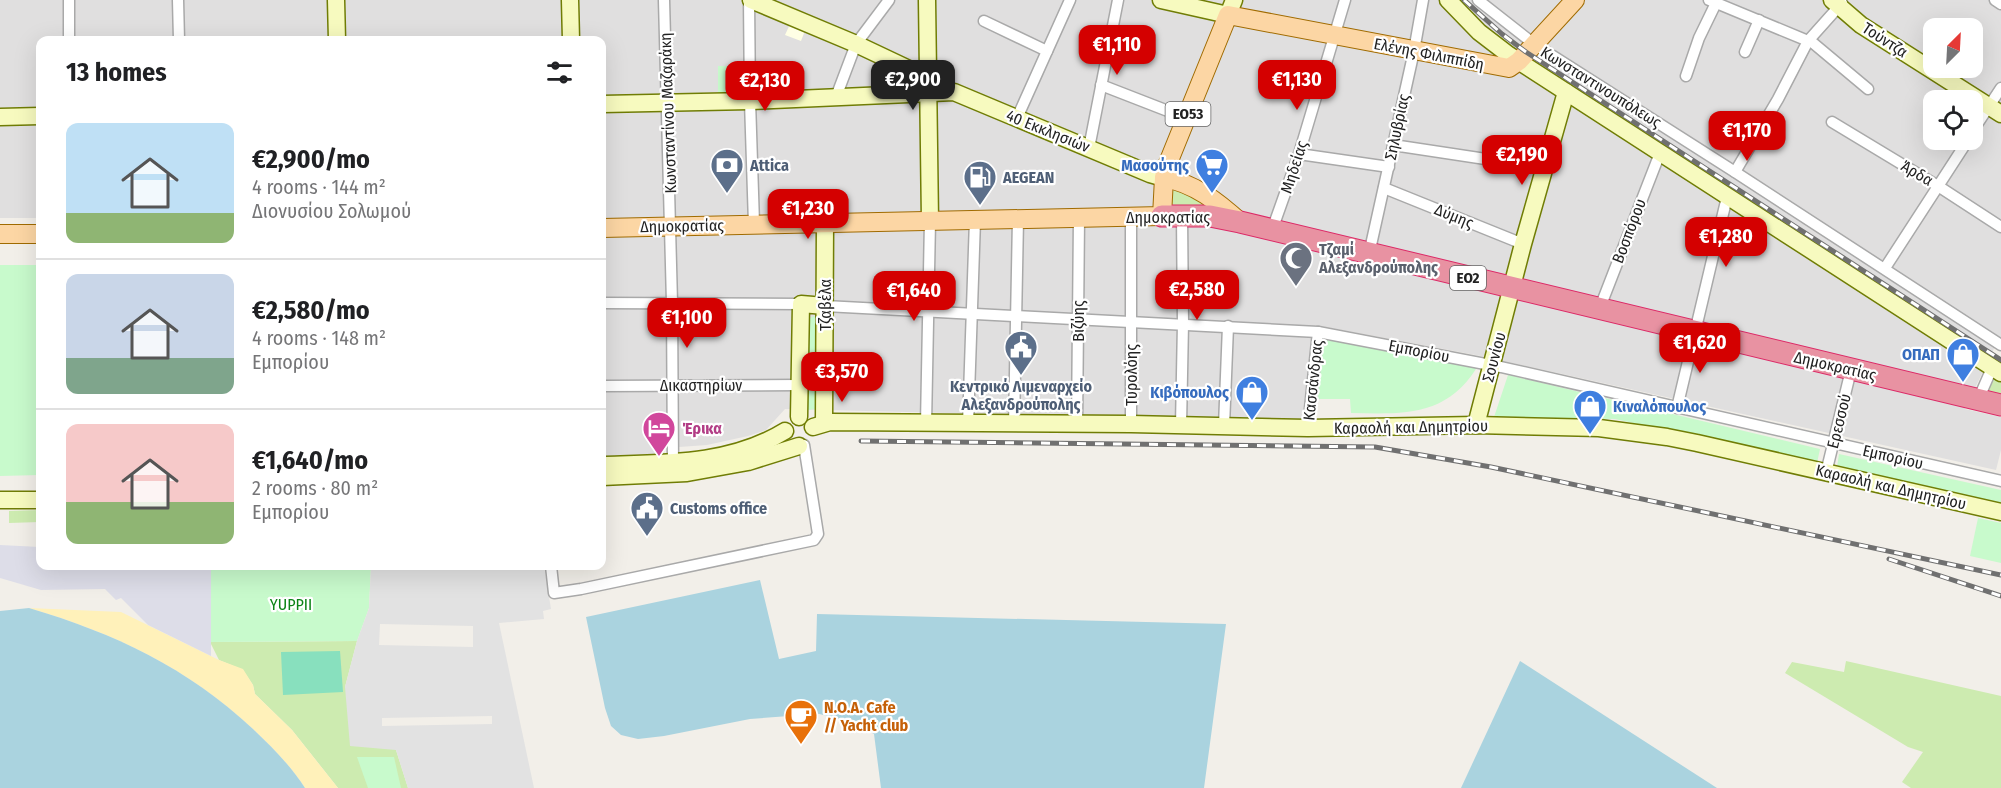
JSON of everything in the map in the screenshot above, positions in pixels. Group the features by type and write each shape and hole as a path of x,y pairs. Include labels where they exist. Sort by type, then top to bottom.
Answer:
{"highway":[{"name":"Δημοκρατίας","path":"1172,216 1210,216 1240,222 2001,405"}],"main road":[{"path":"1519,61 1575,0"},
{"name":"Ελένης Φιλιππίδη","path":"1231,7 1334,36 1502,68 1512,67 1519,61"},
{"name":"ΕΟ53","path":"1172,216 1164,178 1231,7"},
{"path":"1164,178 1185,184 1212,198 1240,222"},
{"name":"Δημοκρατίας","path":"606,228 1172,216"},
{"path":"0,234 36,234"}],"street":[{"path":"69,0 69,36"},
{"path":"178,0 179,36"},
{"path":"336,0 337,36"},
{"path":"570,0 570,36"},
{"name":"Κωνσταντίνου Μαζαράκη","path":"664,0 671,226 673,468"},
{"path":"750,0 750,101 754,224"},
{"name":"40 Εκκλησιών","path":"750,0 856,44 930,86 957,93 1164,178"},
{"path":"836,97 856,44 889,0"},
{"path":"926,424 930,220 930,86 927,0"},
{"path":"1017,118 1070,0"},
{"path":"1089,147 1118,0"},
{"name":"Ελένης Φιλιππίδη","path":"1161,0 1231,7"},
{"name":"Μηδείας","path":"1272,230 1299,154 1345,0"},
{"name":"Σηλυβρίας","path":"1369,254 1414,51 1423,0"},
{"path":"1448,0 1488,39 1566,93 1997,370 1978,400"},
{"name":"Κωνσταντινουπόλεως","path":"1478,0 1534,44 1885,268 2001,345"},
{"path":"1995,0 2001,4"},
{"path":"1686,76 1712,1 1808,41 1868,89"},
{"path":"1735,172 1779,99 1808,41 1838,2"},
{"name":"Τούντζα","path":"1838,2 1862,25 1995,110"},
{"path":"1745,52 1759,20"},
{"path":"984,21 1047,51"},
{"path":"1101,85 1186,118"},
{"path":"606,104 836,97 930,86"},
{"path":"1983,121 1995,110 2001,88"},
{"name":"Σουνίου","path":"1476,425 1523,244 1566,93"},
{"path":"0,117 36,116"},
{"name":"Άρδα","path":"1832,122 2001,227"},
{"path":"1393,145 1545,168"},
{"path":"1885,268 1961,150"},
{"name":"Βοσπόρου","path":"1599,310 1660,153"},
{"path":"1299,154 1389,166"},
{"name":"Δύμης","path":"1384,188 1523,244"},
{"path":"1677,408 1727,196"},
{"path":"1172,216 1183,323 1180,425"},
{"name":"Τυρολόης","path":"1131,217 1131,424"},
{"name":"Βιζύης","path":"1077,425 1079,218"},
{"path":"1014,425 1018,219"},
{"path":"968,424 975,220"},
{"name":"Τζαβέλα","path":"819,425 825,306 825,223"},
{"path":"606,303 825,306"},
{"name":"Τζαβέλα","path":"799,417 801,304"},
{"name":"Εμπορίου","path":"825,306 1183,323 1318,332 1492,365 2001,481"},
{"path":"1224,426 1228,326"},
{"name":"Κασσάνδρας","path":"1308,428 1318,332"},
{"name":"Ερεσσού","path":"1826,473 1851,370"},
{"name":"Δικαστηρίων","path":"606,386 800,385"},
{"path":"606,465 673,468 687,473 748,462 802,446 812,440 814,431 819,425 799,417 788,423 785,431 766,443 736,453 698,460 673,468 606,476"},
{"name":"Καραολή και Δημητρίου","path":"819,425 1131,424 1308,428 1476,425 1599,428 1697,443 2001,512"},
{"path":"785,431 791,443 802,446"},
{"path":"551,570 554,593 816,539 818,531 802,446"},
{"path":"0,500 36,500"}],"shaded area":[{"path":"0,0 2001,0 2001,339 1999,338 1965,409 2001,417 2001,450 1996,470 1481,356 1315,325 1304,422 785,409 766,430 748,436 707,445 665,448 664,455 606,456 606,36 36,36 36,218 0,218"},
{"path":"791,22 806,28 801,41 785,35"},
{"path":"0,545 36,547 36,570 211,570 211,656 148,625 121,598 116,600 105,589 41,590 0,578"},
{"path":"371,570 545,570 551,609 543,611 544,619 499,623 534,788 408,788 396,750 350,746 345,687 357,641 369,608","holes":["380,624 473,626 473,647 379,645","492,716 492,724 382,726 382,718"]}],"green space":[{"path":"718,66 740,66 740,93 718,93"},
{"path":"1169,184 1229,217 1167,211"},
{"path":"0,265 36,265 36,475 0,476"},
{"path":"817,317 816,409 807,410 808,319"},
{"path":"1324,339 1476,366 1476,369 1464,385 1437,404 1405,412 1351,413 1350,399 1317,399"},
{"path":"1508,375 1820,449 1817,463 1615,419 1494,417"},
{"path":"1994,376 2001,380 2001,394 1987,390"},
{"path":"1839,454 2001,490 2001,503 1837,467"},
{"path":"36,510 36,522 9,523 9,511"},
{"path":"1978,518 2001,523 2001,563 1970,556"},
{"name":"YUPPII","path":"211,570 371,570 369,608 357,641 210,642"},
{"path":"357,641 345,687 396,750 408,788 338,788 292,730 255,694 253,685 243,670 219,660 210,642"},
{"path":"340,651 343,692 283,695 281,652"},
{"path":"1846,661 2001,696 2001,788 1911,788 1902,782 1923,752 1908,747 1785,673 1792,662 1844,672"},
{"path":"357,757 394,757 401,788 368,788"}],"sand":[{"path":"29,608 121,612 219,660 243,669 253,685 255,694 292,730 338,788 305,788 281,757 253,729 228,707 176,670 120,641"}],"water":[{"path":"760,580 779,659 816,651 817,614 1226,624 1204,788 881,788 874,734 845,720 793,710 789,716 750,719 638,739 621,735 611,726 605,708 586,617"},
{"path":"29,608 120,641 176,670 228,707 253,729 281,757 305,788 0,788 0,611"},
{"path":"1520,661 1717,788 1461,788"}],"railway":[{"path":"1464,0 1526,52 2001,360"},
{"path":"861,441 1375,447 1491,467 2001,575"},
{"path":"1889,559 2001,596"}],"place":[{"name":"Attica","path":"727,194"},
{"name":"Μασούτης","path":"1212,194"},
{"name":"AEGEAN","path":"980,206"},
{"name":"Tζαμί Αλεξανδρούπολης","path":"1296,287"},
{"name":"Κεντρικό Λιμεναρχείο Αλεξανδρούπολης","path":"1021,376"},
{"name":"ΟΠΑΠ","path":"1963,383"},
{"name":"Κιβόπουλος","path":"1252,421"},
{"name":"Κιναλόπουλος","path":"1590,435"},
{"name":"Έρικα","path":"659,457"},
{"name":"Customs office","path":"647,537"},
{"name":"N.O.A. Cafe // Yacht club","path":"801,745"}]}
